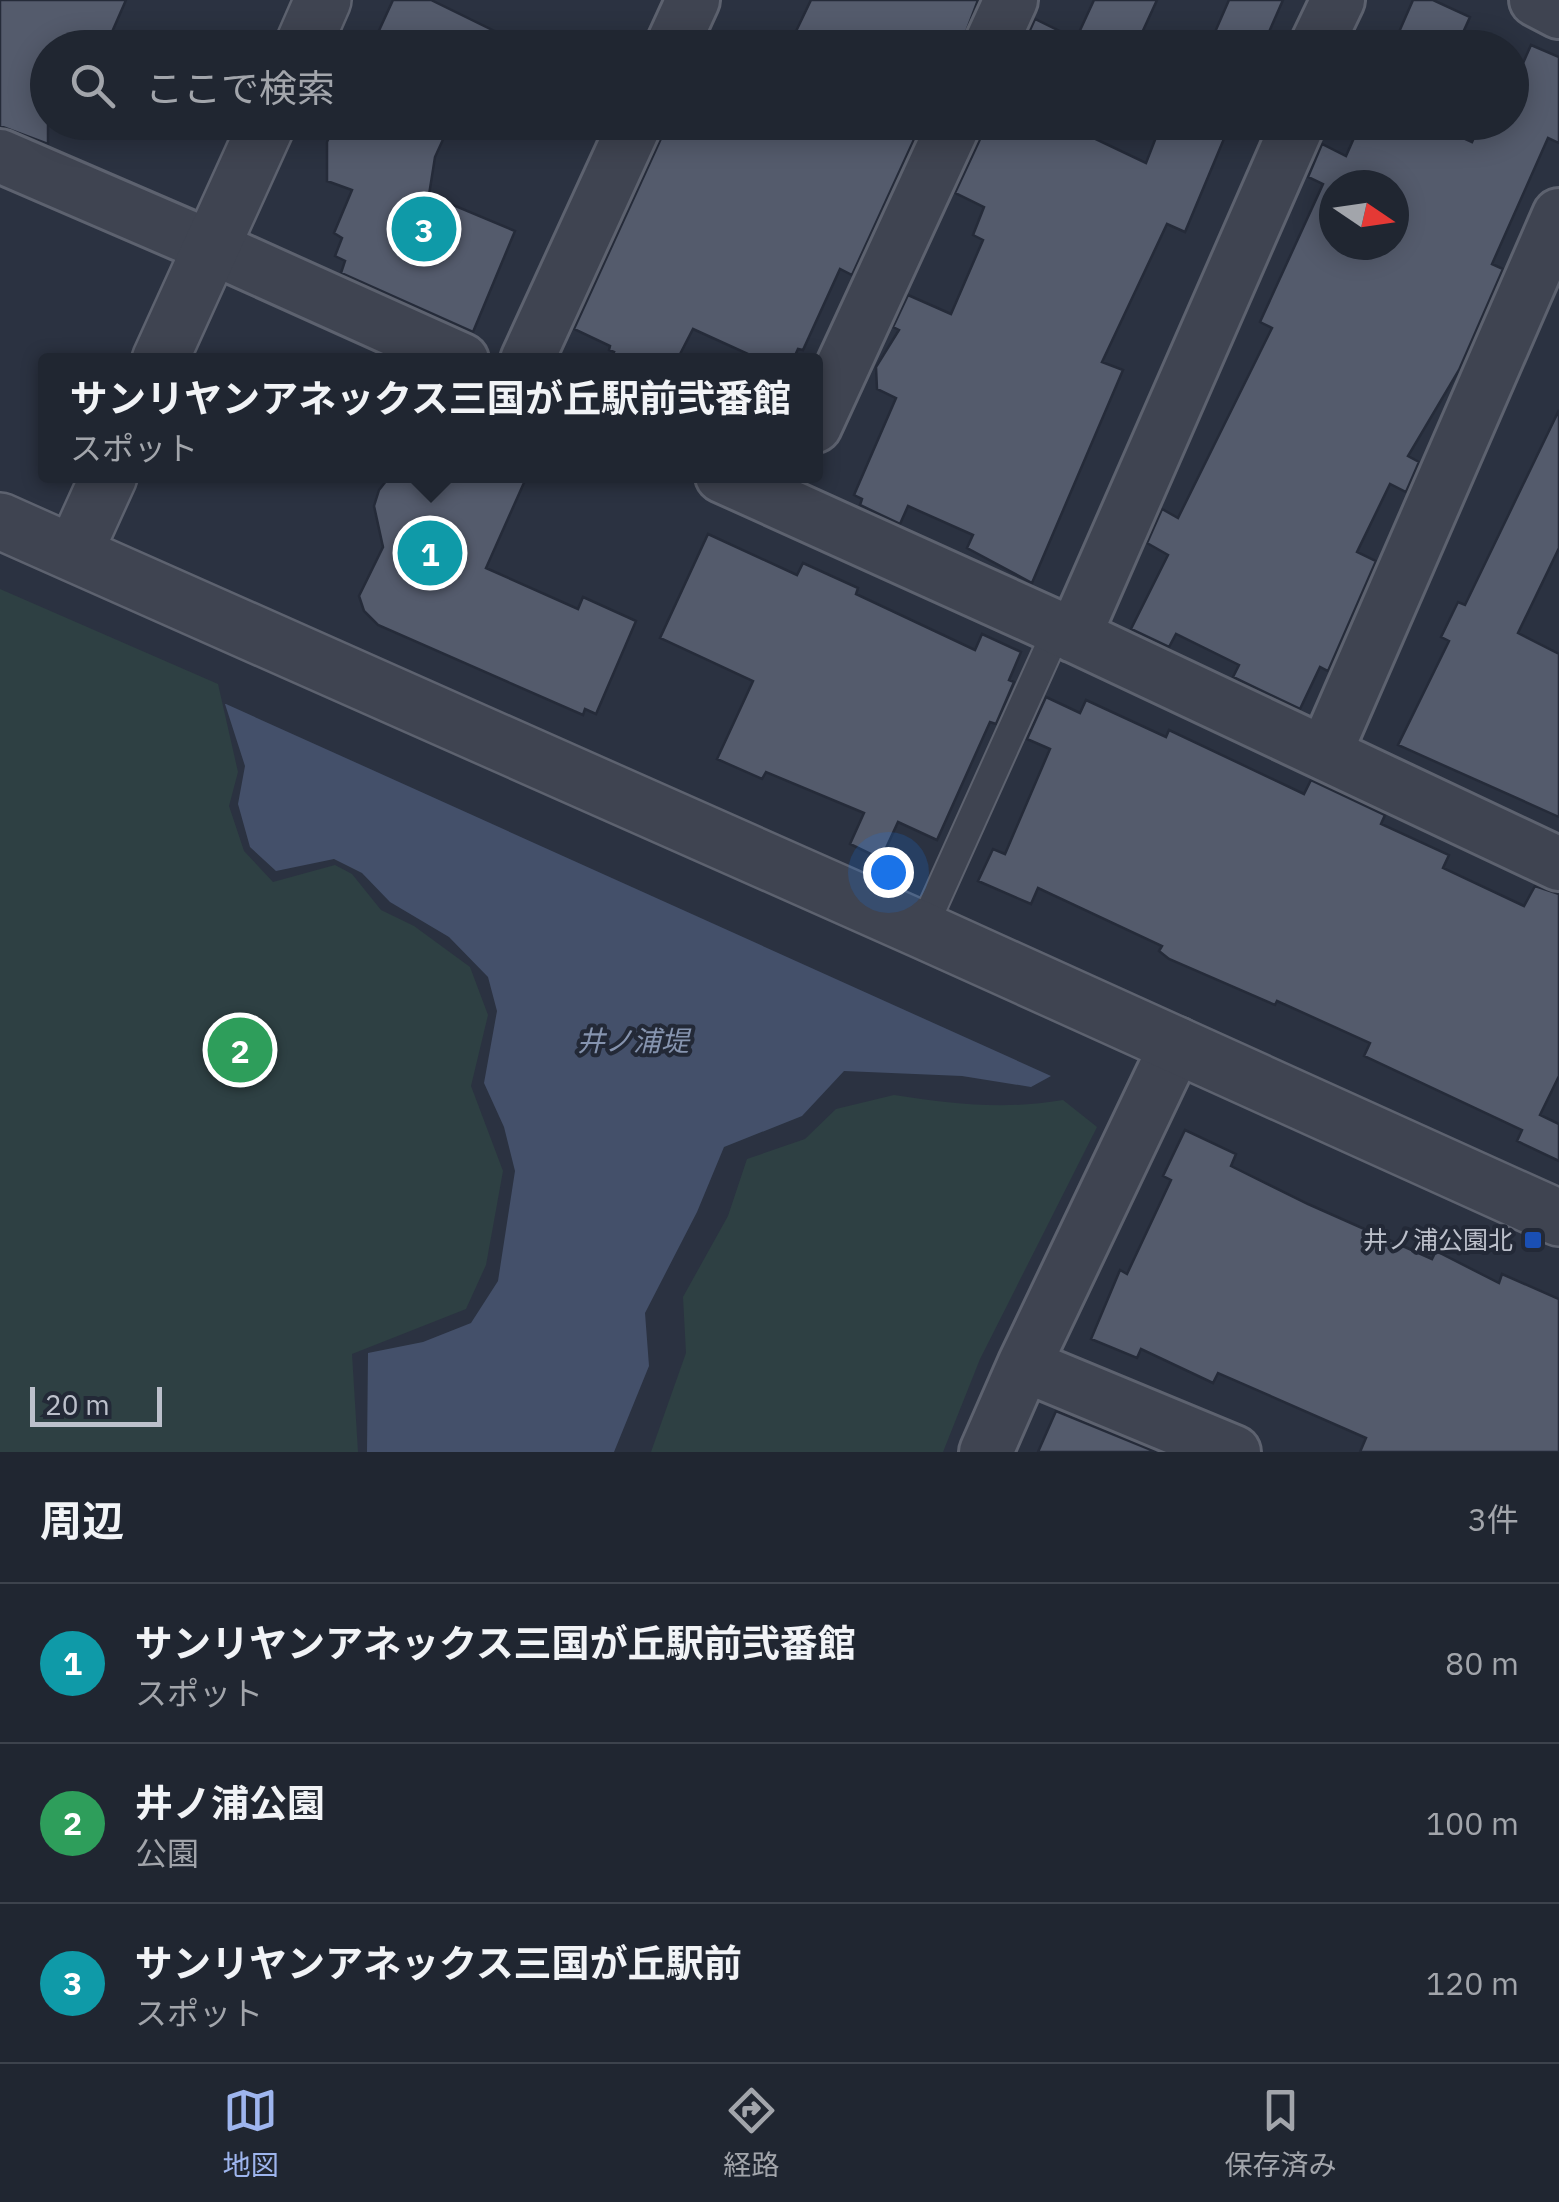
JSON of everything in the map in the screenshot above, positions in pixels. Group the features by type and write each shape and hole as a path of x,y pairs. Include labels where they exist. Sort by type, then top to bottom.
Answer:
{"street":[{"path":"310,30 323,0"},
{"path":"679,30 693,0"},
{"path":"997,30 1011,0"},
{"path":"1324,30 1338,0"},
{"path":"1340,30 1353,0"},
{"path":"1536,0 1559,12"},
{"path":"163,353 260,140"},
{"path":"530,353 628,140"},
{"path":"823,409 946,140"},
{"path":"1059,629 1272,140"},
{"path":"1059,629 1290,140"},
{"path":"0,156 447,353"},
{"path":"1325,754 1559,214"},
{"path":"74,553 105,483"},
{"path":"760,483 787,488 1059,629 1559,864"},
{"path":"0,521 929,933 1559,1218"},
{"path":"986,1452 1176,1044"},
{"path":"1024,1365 1234,1452"}],"lane":[{"path":"929,933 1059,629"}],"shaded area":[{"path":"0,589 218,684 238,772 229,806 244,851 273,882 335,865 352,874 381,910 414,926 470,967 488,1015 471,1086 503,1171 486,1265 466,1309 352,1354 358,1452 0,1452"},
{"path":"894,1095 978,1105 1063,1100 1097,1127 980,1359 943,1452 651,1452 686,1353 683,1297 728,1216 747,1159 805,1139 836,1109"}],"water":[{"name":"井ノ浦堤","path":"225,704 1051,1076 1031,1087 962,1076 844,1071 802,1116 724,1147 697,1212 645,1313 649,1366 614,1452 367,1452 368,1353 423,1342 471,1323 498,1281 515,1171 504,1127 484,1083 497,1011 488,977 449,937 390,902 362,873 334,859 276,871 250,847 238,804 245,766"}],"building":[{"path":"0,0 126,0 113,30 30,30 30,137 0,126"},
{"path":"393,0 431,0 492,30 379,30"},
{"path":"811,0 978,0 967,30 797,30"},
{"path":"1094,0 1157,0 1143,30 1080,30"},
{"path":"1229,0 1283,0 1270,30 1216,30"},
{"path":"1413,0 1433,0 1470,17 1464,30 1400,30"},
{"path":"1035,19 1058,30 1030,30"},
{"path":"1531,45 1559,57 1559,143 1548,138 1492,264 1503,269 1459,370 1408,456 1419,462 1406,492 1390,484 1357,552 1376,561 1328,671 1320,667 1300,709 1233,677 1239,665 1176,634 1169,647 1131,629 1168,555 1147,543 1162,509 1178,518 1272,328 1260,322 1319,193 1319,260 1409,260 1409,170 1319,170 1319,182 1308,177 1322,144 1346,156 1353,140 1529,140 1529,50"},
{"path":"443,140 435,157 429,195 515,231 473,332 341,273 345,261 335,256 342,238 334,233 352,190 327,181 327,142"},
{"path":"660,140 914,140 852,275 840,269 803,350 746,353 693,329 681,353 614,353 610,346 574,329"},
{"path":"980,140 1098,140 1146,163 1155,140 1223,140 1185,232 1167,224 1102,362 1123,370 1032,583 967,548 973,535 908,506 900,524 860,505 862,499 854,495 896,398 877,389 876,367 899,330 893,327 908,295 951,314 983,240 973,235 984,207 955,193"},
{"path":"1559,410 1559,548 1518,633 1559,654 1559,817 1398,745 1449,641 1441,637 1458,602 1465,605"},
{"path":"384,483 524,483 486,568 578,609 583,597 636,621 596,714 585,709 583,715 378,625 364,611 359,596 383,547 374,506"},
{"path":"708,534 797,575 803,563 858,588 856,594 975,650 982,634 1021,652 1009,680 1014,682 996,724 990,722 937,840 898,822 881,859 850,844 864,813 766,772 762,779 717,759 753,681 660,638"},
{"path":"1046,697 1080,713 1086,700 1166,737 1169,730 1304,794 1311,780 1385,815 1381,824 1449,855 1443,868 1524,906 1535,886 1559,894 1559,1076 1540,1115 1559,1124 1559,1161 1517,1141 1522,1130 1364,1056 1370,1043 1169,959 1159,951 1162,946 1038,888 1031,904 978,881 993,849 1005,854 1050,749 1027,739"},
{"path":"1185,1130 1236,1154 1231,1166 1308,1204 1432,1259 1436,1251 1499,1283 1502,1274 1559,1299 1559,1452 1360,1452 1366,1438 1218,1373 1213,1383 1141,1349 1137,1358 1091,1339 1120,1270 1127,1274 1171,1180 1163,1176"},
{"path":"1056,1411 1156,1452 1038,1452"}],"place":[{"name":"サンリヤンアネックス三国が丘駅前","path":"424,229"},
{"name":"サンリヤンアネックス三国が丘駅前弐番館","path":"430,553"},
{"name":"井ノ浦公園","path":"240,1050"},
{"name":"井ノ浦公園北","path":"1533,1240"}]}
